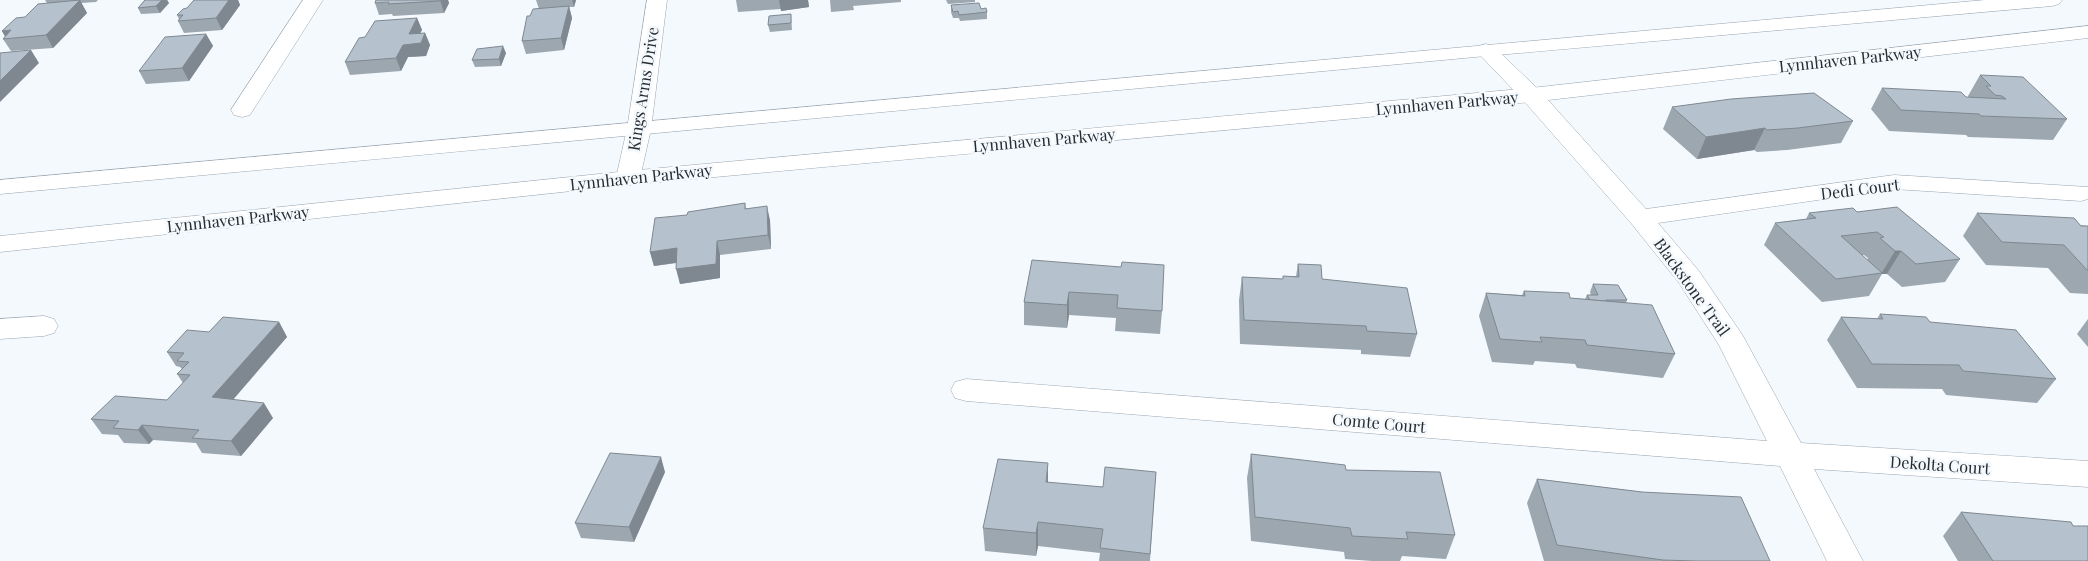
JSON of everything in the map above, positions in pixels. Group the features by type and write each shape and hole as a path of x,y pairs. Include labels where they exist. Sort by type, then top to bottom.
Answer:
{"main road":[{"path":"242,110 314,0"},
{"name":"Kings Arms Drive","path":"628,178 638,129 657,0"},
{"path":"0,187 1486,50 2052,0"},
{"name":"Lynnhaven Parkway","path":"0,244 628,178 1531,95 2088,32"},
{"name":"Blackstone Trail","path":"1486,50 1531,95 1640,218 1689,277 1733,343 1845,561"},
{"name":"Dedi Court","path":"1640,218 1894,182 2081,193"},
{"path":"0,329 44,326"},
{"name":"Comte Court","path":"966,390 1791,455"},
{"name":"Dekolta Court","path":"1791,455 2088,474"}],"building":[{"path":"80,0 46,35 3,39 11,30 2,31 16,18 25,17 38,4"},
{"path":"145,0 162,0 156,6 138,8"},
{"path":"194,0 229,0 216,18 178,21 183,15 177,15"},
{"path":"376,0 440,0 388,4 389,2 375,3"},
{"path":"979,3 981,9 986,8 987,12 959,15 958,11 953,12 951,5"},
{"path":"569,6 561,38 522,41 527,16 530,16 533,9"},
{"path":"791,14 791,23 768,25 769,16"},
{"path":"417,18 409,34 425,33 421,43 403,45 396,58 345,62 359,38 365,37 375,21"},
{"path":"206,34 182,68 139,71 165,37"},
{"path":"503,46 499,59 472,60 477,49"},
{"path":"31,50 0,81 0,53"},
{"path":"1980,75 2023,77 2067,119 1981,116 1979,114 1901,110 1882,88 1961,92 1966,97 2006,99 1995,95 1986,86 1991,86"},
{"path":"1814,93 1853,121 1798,128 1767,130 1765,128 1706,137 1672,107 1731,99"},
{"path":"745,203 745,209 767,206 768,235 717,241 716,264 676,269 677,248 650,252 655,218 687,215 688,212"},
{"path":"1897,207 1960,259 1916,264 1901,251 1895,251 1880,238 1884,237 1877,232 1841,236 1882,273 1836,279 1775,223 1816,218 1809,213 1853,208 1857,212"},
{"path":"1977,213 2074,218 2081,226 2088,226 2088,270 2064,245 2002,242"},
{"path":"1032,260 1121,267 1122,262 1164,265 1162,311 1117,308 1118,295 1069,292 1067,305 1024,302"},
{"path":"1298,264 1321,265 1322,279 1407,288 1417,334 1367,331 1366,326 1244,320 1242,277 1283,279 1283,276 1299,277"},
{"path":"1593,284 1618,285 1627,300 1590,300 1587,295 1598,295"},
{"path":"1524,291 1569,293 1570,298 1652,305 1675,354 1587,345 1585,340 1540,337 1542,342 1500,339 1486,293 1525,296"},
{"path":"1880,314 1926,317 1930,322 2016,330 2056,379 1963,371 1959,365 1872,364 1841,317 1883,319"},
{"path":"223,317 279,322 212,397 264,403 231,441 192,438 199,430 142,425 138,430 113,428 119,421 91,419 115,396 167,400 190,375 177,374 189,362 177,361 184,353 167,352 187,330 209,332"},
{"path":"610,453 661,457 629,527 575,523"},
{"path":"1251,454 1345,465 1346,470 1440,472 1455,535 1406,532 1408,539 1352,536 1350,528 1255,517"},
{"path":"998,459 1048,463 1046,482 1103,487 1105,467 1156,472 1150,554 1100,548 1103,529 1038,522 1036,533 983,528"},
{"path":"1537,479 1642,492 1741,497 1770,561 1663,560 1557,545"},
{"path":"1961,512 2071,522 2073,526 2088,526 2088,561 1993,561"}]}
